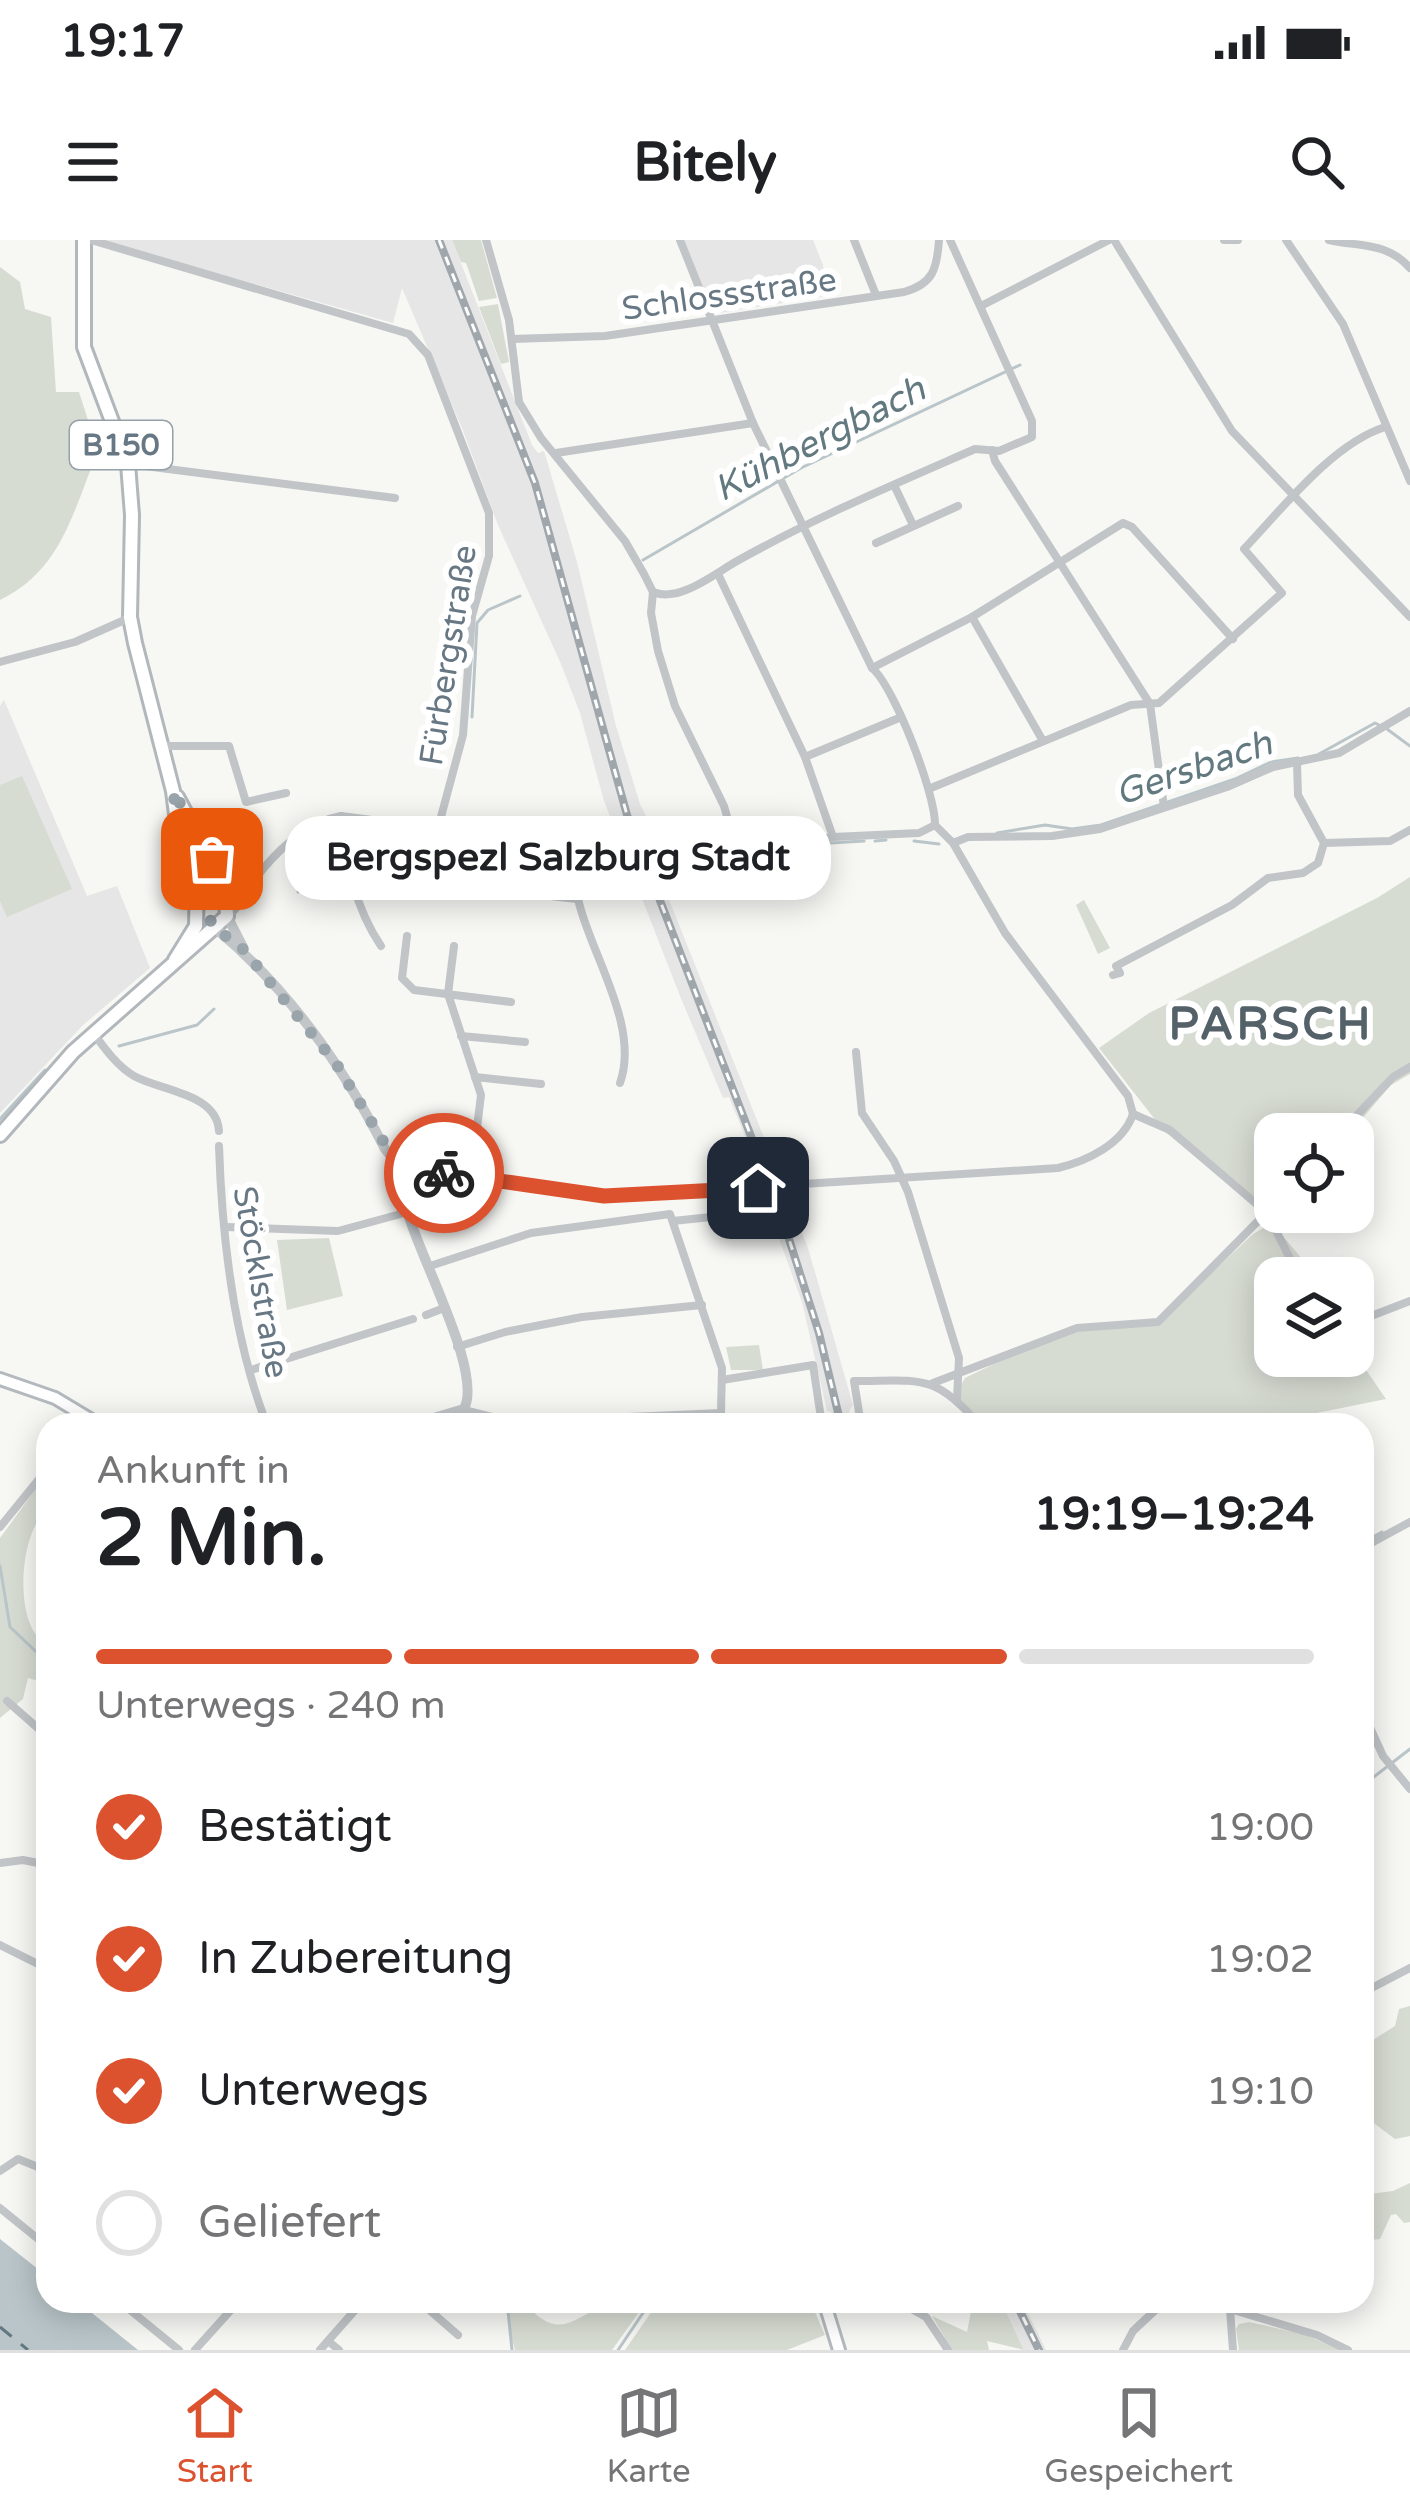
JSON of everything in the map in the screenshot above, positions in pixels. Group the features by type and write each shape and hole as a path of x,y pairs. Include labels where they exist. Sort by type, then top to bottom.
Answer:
{"main road":[{"name":"B150","path":"87,240 84,347 128,464 130,617 177,815 201,886 196,926 176,960"},
{"name":"B150","path":"0,1135 93,1033 226,916 228,896 221,877 173,791"},
{"path":"215,928 201,886 221,877"},
{"path":"0,1379 56,1398 75,1413"},
{"path":"828,2313 839,2350"}],"street":[{"name":"Fürbergstraße","path":"87,240 410,334 428,355 489,513 490,538 486,574 472,616 463,735 438,828"},
{"path":"486,240 512,339 520,402 625,542 652,592 651,613 669,688 724,806 738,855"},
{"path":"680,240 753,423 872,668 880,674 931,788 935,826 953,843 993,917 1128,1096 1133,1114 1120,1137 1065,1167 788,1186"},
{"path":"854,240 876,295"},
{"path":"939,240 938,262 961,261"},
{"path":"652,592 674,594 803,526 975,448 999,451 1034,434 950,240"},
{"path":"981,306 1111,240 1232,431 1410,617"},
{"path":"1224,240 1238,240"},
{"path":"1286,240 1343,324 1410,482"},
{"path":"1329,240 1386,245 1410,268"},
{"name":"Schlossstraße","path":"512,339 605,336 876,295 926,284 938,262"},
{"path":"554,453 753,423"},
{"path":"931,788 1131,705 1159,703 1282,592 1244,548 1354,441 1384,427"},
{"path":"992,450 1150,704 1164,802"},
{"path":"128,464 395,498"},
{"path":"894,485 913,525"},
{"path":"876,543 958,506"},
{"path":"872,668 972,617 1123,523 1132,527 1233,639"},
{"path":"718,574 805,757 833,837"},
{"path":"0,662 75,642 130,617"},
{"path":"972,617 1043,741"},
{"path":"953,843 968,837 1082,833 1164,802 1340,753 1410,711"},
{"path":"805,757 899,718"},
{"path":"161,746 229,746 245,802 286,793"},
{"path":"1113,975 1120,973 1116,966 1232,905 1268,878 1312,869 1323,855 1324,843 1298,795 1297,762"},
{"path":"341,816 349,873 366,925 381,946"},
{"path":"606,850 341,816 297,836 260,872 238,907 226,916 244,950 337,1065 385,1149 406,1165 604,1196 758,1188"},
{"path":"656,849 676,860 695,862 833,837 919,833 935,826"},
{"path":"1324,843 1390,841 1410,830"},
{"path":"582,847 577,898 616,1001 625,1068 620,1083"},
{"path":"221,877 260,872"},
{"path":"349,873 577,898"},
{"path":"215,928 244,950"},
{"path":"407,936 402,978 414,990 511,1002"},
{"path":"454,946 448,994 481,1095 472,1177"},
{"path":"93,1033 132,1075 192,1097 211,1111 219,1131"},
{"path":"461,1036 525,1042"},
{"path":"856,1052 862,1113 901,1176 960,1373 957,1399"},
{"path":"1359,1113 1393,1077 1410,1067"},
{"path":"475,1078 541,1084"},
{"path":"1133,1114 1170,1130 1254,1202"},
{"name":"Stöcklstraße","path":"219,1146 238,1324 263,1413"},
{"path":"406,1165 403,1192 457,1347 469,1397 464,1409"},
{"path":"410,1212 424,1169"},
{"path":"225,1227 338,1231 410,1212"},
{"path":"430,1266 531,1233 758,1212"},
{"path":"672,1218 722,1380 721,1413"},
{"path":"859,1413 854,1381 933,1383 1077,1328 1158,1322 1254,1226"},
{"path":"457,1347 582,1317 702,1305"},
{"path":"1374,1316 1409,1305"},
{"path":"426,1315 444,1308"},
{"path":"250,1370 413,1319"},
{"path":"722,1380 813,1365 820,1413"},
{"path":"933,1383 969,1413"},
{"path":"450,1413 464,1409 478,1413"},
{"path":"0,1527 36,1483"},
{"path":"1374,1542 1410,1522"},
{"path":"7,1701 36,1726"},
{"path":"1374,1735 1386,1760 1410,1789"},
{"path":"0,1863 36,1863"},
{"path":"0,1945 36,1963"},
{"path":"1374,1986 1410,1968"},
{"path":"0,2171 18,2159 36,2166"},
{"path":"0,2208 36,2237"},
{"path":"133,2313 179,2350"},
{"path":"195,2350 228,2313"},
{"path":"320,2350 352,2313"},
{"path":"433,2313 458,2335"},
{"path":"917,2313 931,2322 948,2350"},
{"path":"1123,2350 1133,2331 1152,2313"},
{"path":"1227,2313 1233,2350"},
{"path":"1250,2313 1348,2350"},
{"path":"328,2341 338,2350"}],"shaded area":[{"path":"99,240 452,240 532,445 538,453 544,451 577,562 616,726 640,804 658,841 648,847 808,1248 853,1405 849,1413 827,1411 802,1302 762,1178 680,996 604,801 561,664 498,525 402,288 393,323"},
{"path":"452,240 481,240 497,298 479,301"},
{"path":"684,240 813,240 823,265 826,296 719,313 709,304"},
{"path":"0,267 20,282 25,309 51,317 56,392 79,392 98,451 52,555 21,587 0,600"},
{"path":"498,304 509,362 501,364 479,307"},
{"path":"4,700 87,896 117,886 150,968 83,1025 0,1113 0,706"},
{"path":"22,776 72,889 7,917 0,901 0,785"},
{"path":"1410,877 1410,1074 1391,1085 1367,1113 1254,1113 1254,1198 1217,1175 1164,1131 1099,1048 1149,1013"},
{"path":"1084,900 1110,948 1098,954 1076,905"},
{"path":"1280,1233 1300,1257 1254,1257 1254,1377 1371,1377 1386,1399 1317,1413 971,1413 961,1402 958,1390 965,1378 1049,1337 1165,1317 1253,1234"},
{"path":"329,1238 343,1296 287,1310 277,1240"},
{"path":"759,1345 763,1370 731,1370 726,1347"},
{"path":"35,1490 36,1524 23,1581 27,1613 36,1635 36,1679 28,1678 23,1699 0,1718 0,1538"},
{"path":"1410,2006 1410,2136 1395,2139 1374,2123 1374,2039 1395,2026 1399,2009"},
{"path":"1410,2183 1410,2222 1391,2215 1380,2239 1374,2240 1374,2193"},
{"path":"0,2239 36,2268 36,2313 92,2313 138,2350 0,2350"},
{"path":"509,2313 535,2313 560,2324 589,2313 638,2313 612,2350 515,2350"},
{"path":"651,2313 815,2313 825,2335 787,2350 625,2350"},
{"path":"971,2313 1007,2313 1024,2350 987,2341 989,2350 952,2350 932,2316 967,2332"},
{"path":"1007,2313 1028,2313 1046,2350 1024,2350"},
{"path":"1249,2322 1303,2334 1341,2350 1239,2350 1236,2329"}],"waterway":[{"name":"Kühbergbach","path":"643,560 801,468 1020,365"},
{"name":"Kühbergbach","path":"472,717 477,623 488,610 520,596"},
{"name":"Gersbach","path":"1319,754 1379,725"},
{"name":"Gersbach","path":"1387,729 1410,746"},
{"name":"Gersbach","path":"997,833 1045,825 1072,829 1101,825 1271,762 1298,758"},
{"name":"Gersbach","path":"346,830 426,835"},
{"name":"Gersbach","path":"298,892 315,847 338,831"},
{"name":"Gersbach","path":"875,841 886,840"},
{"name":"Gersbach","path":"831,843 864,841"},
{"name":"Gersbach","path":"914,841 939,844"},
{"name":"Gersbach","path":"757,857 824,844"},
{"name":"Gersbach","path":"683,866 748,860"},
{"name":"Gersbach","path":"119,1046 197,1025 214,1009"},
{"name":"Gersbach","path":"0,1119 45,1070"},
{"path":"1374,1536 1382,1532"},
{"path":"0,1566 10,1627 36,1652"},
{"path":"1374,1777 1410,1749"},
{"path":"508,2313 512,2350"},
{"path":"618,2350 643,2313"}],"ferry route":[{"path":"0,2327 28,2350"}],"tunnel":[{"path":"758,1188 787,1185"}],"railway":[{"path":"439,240 535,483 627,815 781,1214 819,1333 838,1413"},
{"path":"1021,2313 1039,2350"}],"way so far":[{"path":"212,859 173,791 177,815 203,868 204,905 215,928 244,950 337,1065 394,1159 444,1173"}],"place":[{"name":"Bergspezl Salzburg Stadt","path":"212,859"}],"district":[{"name":"PARSCH","path":"1271,1023"}],"route":[{"path":"444,1173 581,1195 677,1195 758,1188"}]}
